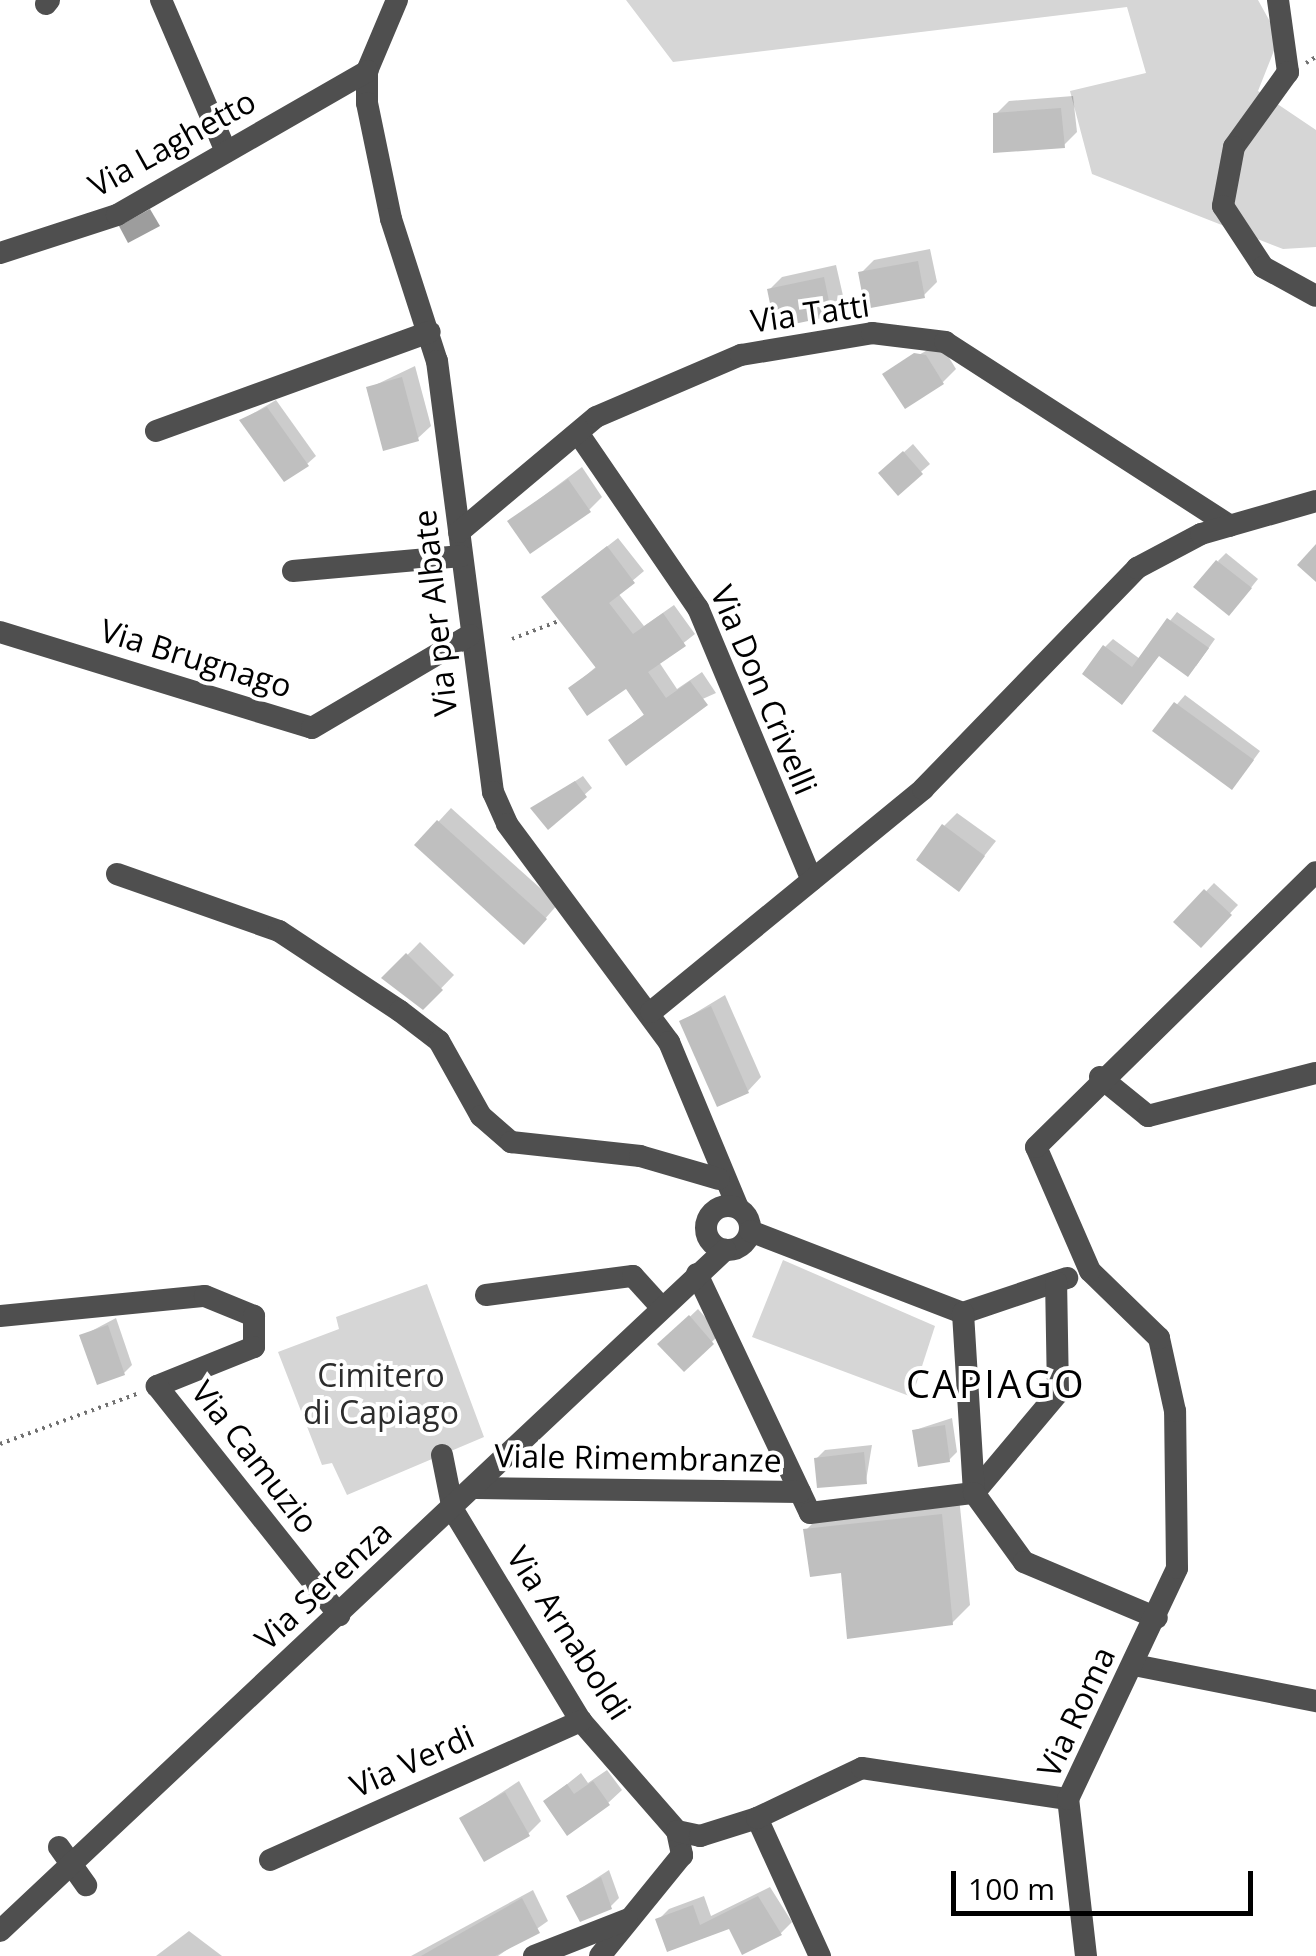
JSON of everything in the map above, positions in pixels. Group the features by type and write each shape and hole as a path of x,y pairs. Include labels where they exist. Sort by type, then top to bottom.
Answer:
{"street":[{"path":"161,0 226,152"},
{"name":"Via per Albate","path":"396,0 367,71 382,181 430,332 459,532 487,771 507,824 651,1012 718,1174 727,1209 750,1230"},
{"path":"1278,0 1288,72 1234,147 1223,206 1263,267 1316,296"},
{"name":"Via Laghetto","path":"0,253 117,215 367,71"},
{"path":"156,431 430,332"},
{"name":"Via Tatti","path":"459,532 578,433 740,355 872,333 944,342 1230,526"},
{"name":"Via Don Crivelli","path":"578,433 698,608 812,880"},
{"path":"651,1012 922,789 1138,568 1230,526 1316,501"},
{"path":"293,571 461,556"},
{"name":"Via Brugnago","path":"0,632 312,728 470,635"},
{"path":"717,1244 750,1230 963,1313 1090,1271 1036,1147 1100,1076 1316,872"},
{"path":"117,874 279,931 400,1011 439,1041 481,1116 511,1142 640,1156 718,1174"},
{"path":"1100,1076 1148,1116 1316,1073"},
{"name":"Via Serenza","path":"0,1930 65,1855 339,1615 692,1279 717,1244 727,1209"},
{"name":"Via Roma","path":"1086,1956 1068,1798 1158,1618 1177,1568 1175,1412 1159,1338 1090,1271"},
{"path":"486,1295 634,1276 662,1308"},
{"path":"692,1279 805,1502"},
{"path":"974,1493 1058,1393 1056,1282"},
{"path":"0,1316 205,1296 254,1316 254,1348 157,1386"},
{"path":"963,1313 974,1493 1024,1562 1158,1618"},
{"name":"Via Camuzio","path":"157,1386 339,1615"},
{"path":"442,1454 453,1510"},
{"name":"Viale Rimembranze","path":"476,1488 805,1502 974,1493"},
{"name":"Via Arnaboldi","path":"453,1510 582,1721 677,1831"},
{"path":"1134,1665 1316,1701"},
{"name":"Via Verdi","path":"270,1860 582,1721"},
{"path":"600,1956 682,1854 677,1831 700,1836 757,1818 840,1773 896,1774 1068,1798"},
{"path":"757,1818 820,1956"},
{"path":"65,1855 86,1886"},
{"path":"534,1956 626,1920"}],"path":[{"path":"512,639 559,621"},
{"path":"0,1444 157,1386"}],"green space":[{"path":"626,0 1258,0 1279,38 1258,91 1316,130 1316,247 1283,249 1092,174 1070,91 1146,73 1127,7 673,62"},
{"path":"783,1260 935,1326 912,1397 752,1337"},
{"name":"Cimitero di Capiago","path":"427,1284 484,1437 347,1495 332,1463 322,1465 278,1352 339,1329 336,1317"}],"shaded area":[{"path":"150,209 160,226 128,243 119,226"}],"building":[{"path":"1061,108 1065,148 993,153 993,113"},
{"path":"918,261 925,298 865,309 858,272"},
{"path":"824,277 832,316 775,328 767,289"},
{"path":"914,353 926,355 944,384 905,409 882,374"},
{"path":"402,377 419,441 383,451 366,387"},
{"path":"267,407 309,466 284,482 239,420"},
{"path":"903,451 923,474 898,496 878,473"},
{"path":"568,479 591,512 530,554 507,521"},
{"path":"1316,544 1316,582 1297,565"},
{"path":"607,546 635,583 609,603 633,634 663,613 686,646 648,672 666,698 690,681 708,705 626,766 608,740 644,715 626,689 587,716 568,688 596,668 541,597"},
{"path":"1216,560 1252,588 1229,616 1193,587"},
{"path":"1167,618 1209,648 1188,677 1159,656 1122,705 1082,674 1103,645 1132,667"},
{"path":"1174,702 1254,760 1232,790 1152,731"},
{"path":"575,781 587,797 548,830 530,808"},
{"path":"437,820 547,919 524,945 414,845"},
{"path":"942,824 985,856 959,892 916,860"},
{"path":"1204,889 1232,915 1201,948 1173,922"},
{"path":"406,953 443,990 423,1010 381,978"},
{"path":"711,1006 749,1093 717,1107 679,1021"},
{"path":"689,1315 714,1344 684,1372 657,1344"},
{"path":"108,1325 125,1375 97,1385 79,1335"},
{"path":"945,1425 950,1462 918,1467 912,1430"},
{"path":"864,1452 867,1484 817,1488 814,1458"},
{"path":"942,1514 953,1625 847,1639 841,1573 810,1577 803,1529"},
{"path":"593,1781 610,1805 567,1836 543,1801 567,1784 574,1794"},
{"path":"505,1792 530,1836 484,1862 459,1818"},
{"path":"601,1877 612,1909 580,1922 566,1896"},
{"path":"758,1896 782,1935 742,1955 729,1929 667,1952 655,1919 693,1905 700,1925"},
{"path":"522,1898 540,1933 495,1956 421,1956"}],"district":[{"name":"CAPIAGO","path":"996,1384"}]}
